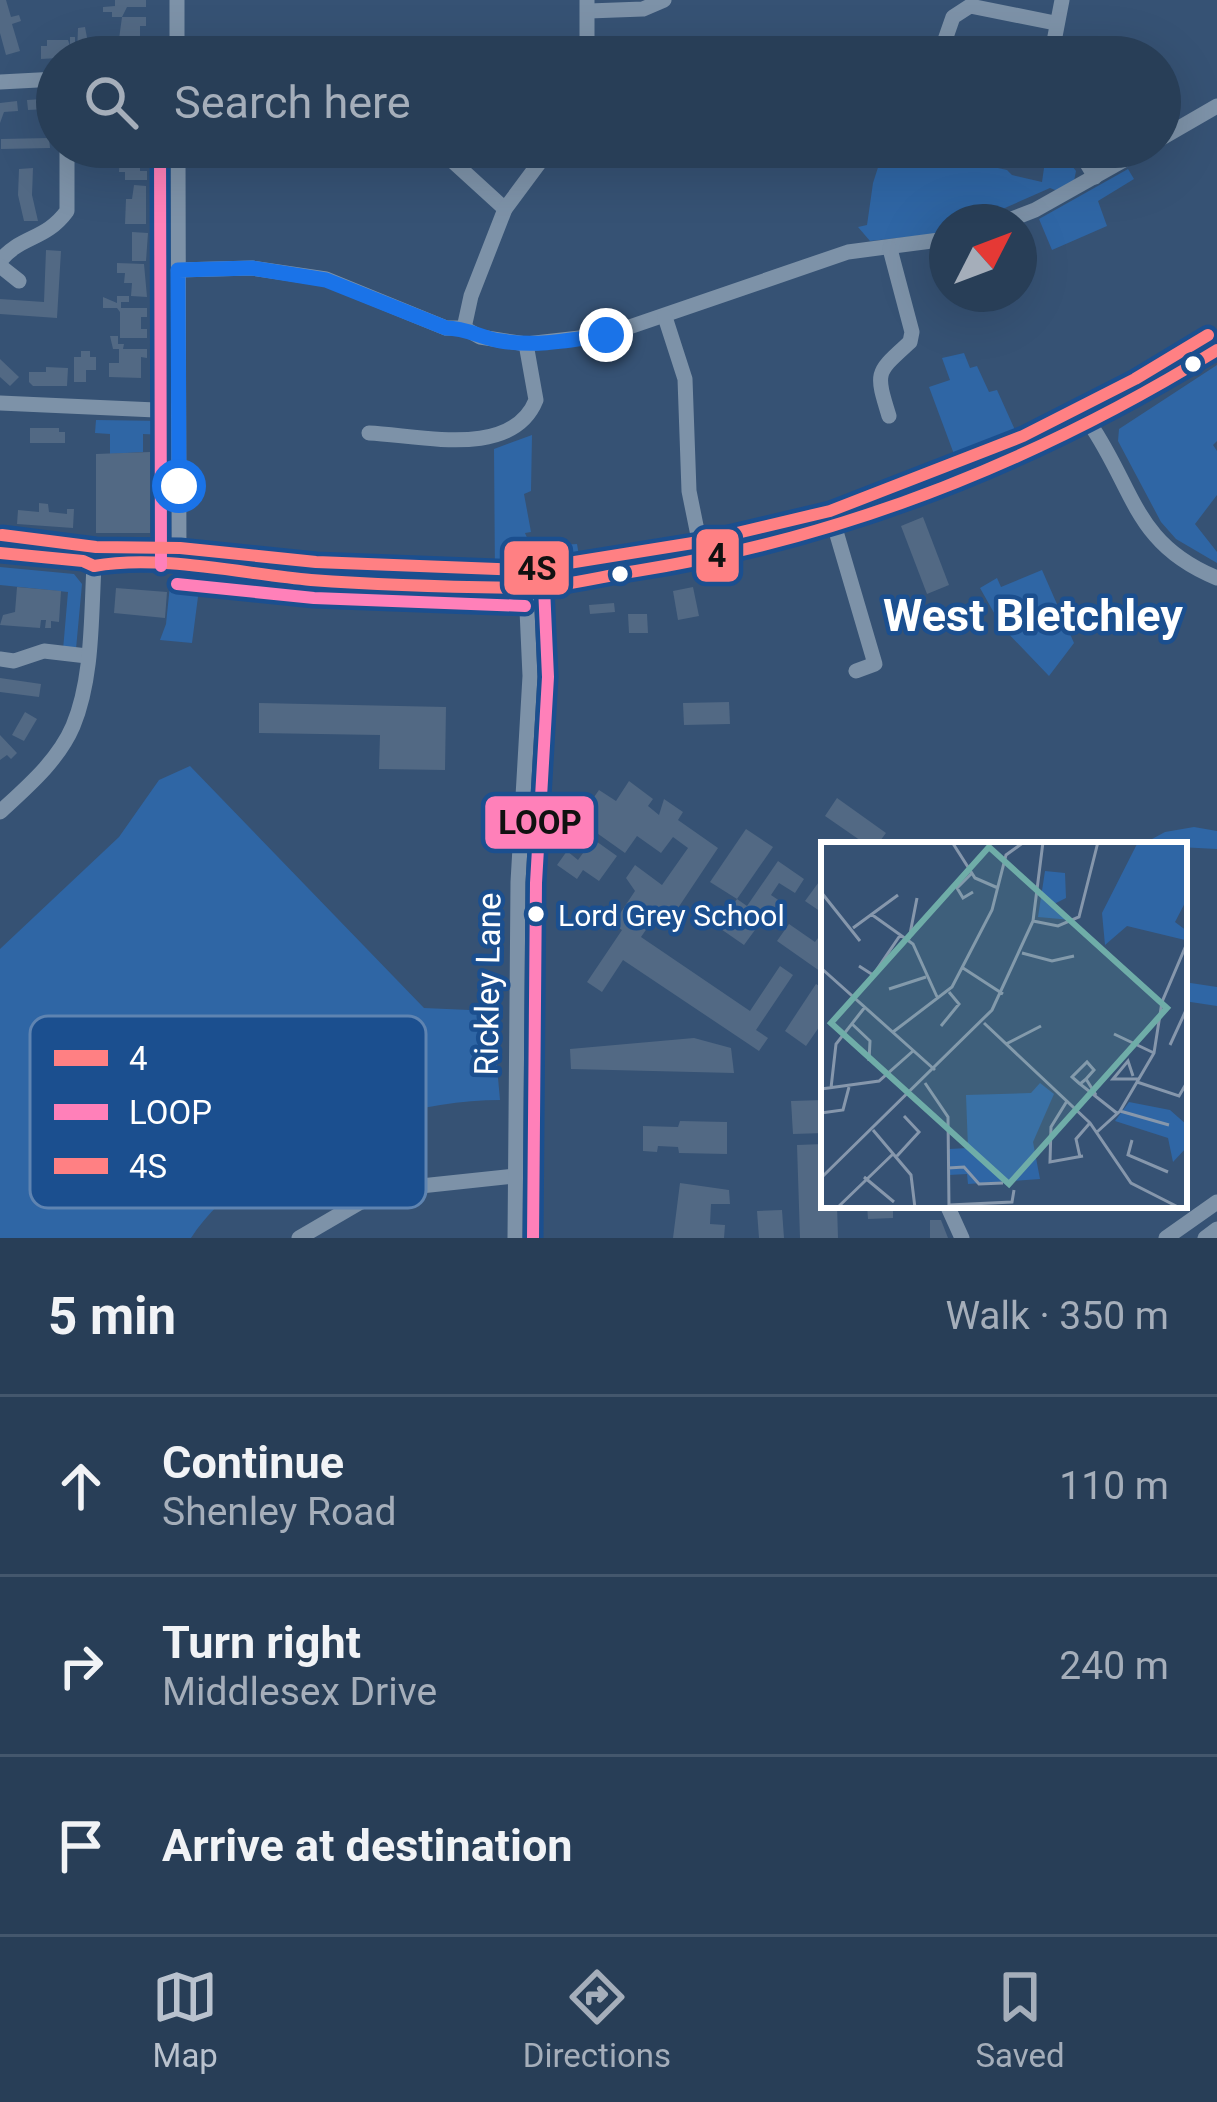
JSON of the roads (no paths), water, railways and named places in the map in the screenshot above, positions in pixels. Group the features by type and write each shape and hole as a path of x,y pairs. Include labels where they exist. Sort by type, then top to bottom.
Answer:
{"street":[{"path":"177,0 177,36"},
{"path":"587,36 588,6 643,9 664,0"},
{"path":"1053,36 1062,0"},
{"path":"945,36 960,10 970,6 1055,23"},
{"path":"0,82 36,80"},
{"path":"1181,127 1217,106"},
{"path":"19,280 0,263 13,245 46,233 67,212 67,168"},
{"path":"178,168 179,566"},
{"path":"460,168 505,209"},
{"path":"464,328 471,296 505,209 535,168"},
{"path":"1090,168 1095,177"},
{"path":"1037,206 1111,168"},
{"path":"178,270 252,268 306,275 446,328 526,344 606,335 848,252 929,241"},
{"path":"890,249 912,332 910,342 880,368 878,380 890,416"},
{"path":"665,317 685,379 689,491 703,560"},
{"path":"380,438 480,439 516,427 536,400 526,344"},
{"path":"0,553 94,566 179,566 315,580 526,588 703,560 835,528 1090,424 1217,350"},
{"path":"0,403 178,411"},
{"path":"1090,424 1154,538 1177,559 1217,578"},
{"path":"835,528 875,664 856,670"},
{"path":"0,812 42,773 73,728 83,693 94,566"},
{"name":"Rickley Lane","path":"515,1238 518,882 530,676 526,588"},
{"path":"0,659 14,661 44,651 87,656"},
{"path":"426,1185 515,1176"},
{"path":"1166,1238 1217,1202"},
{"path":"299,1238 350,1208"},
{"path":"947,1208 962,1238"},
{"path":"1205,1238 1217,1229"}],"place":[{"name":"Lord Grey School","path":"536,914"}],"district":[{"name":"West Bletchley","path":"1033,615"}]}
